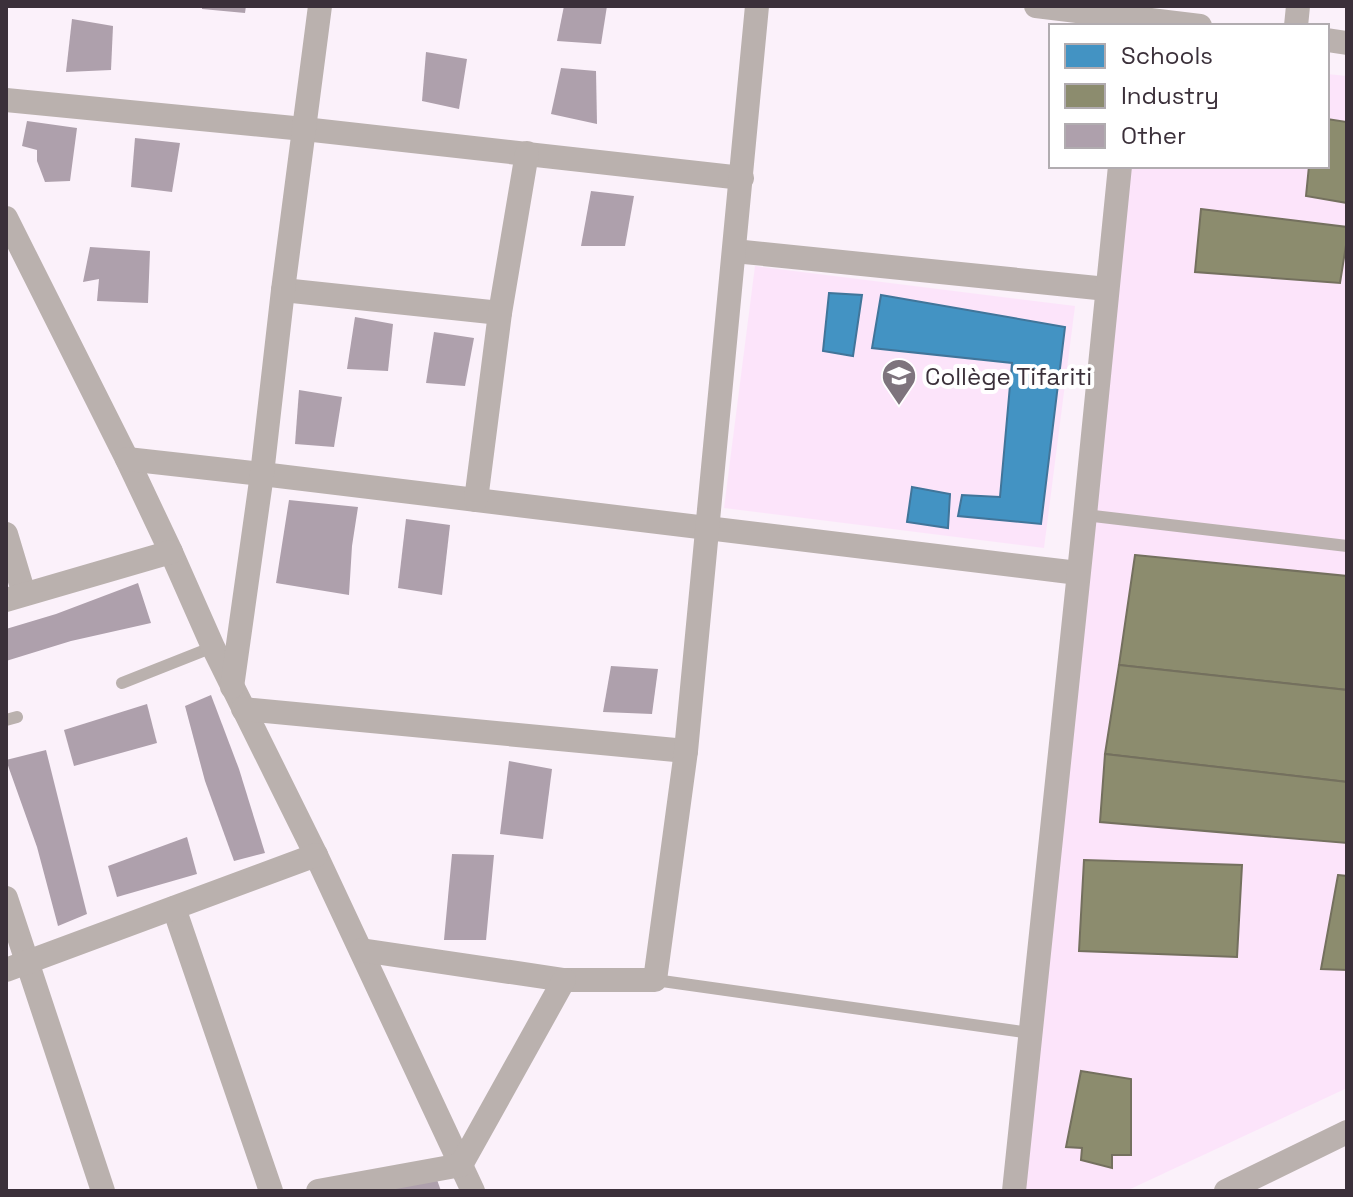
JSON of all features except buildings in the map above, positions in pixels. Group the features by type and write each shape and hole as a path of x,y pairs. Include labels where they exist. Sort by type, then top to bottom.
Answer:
{"street":[{"path":"238,698 283,290 320,6"},
{"path":"361,950 564,980 655,980 686,751 757,6"},
{"path":"1036,6 1135,22 1165,14 1194,24"},
{"path":"6,100 304,129 742,178"},
{"path":"476,500 500,313 527,153"},
{"path":"1014,1191 1120,168"},
{"path":"6,218 127,459 213,647 316,855 473,1191"},
{"path":"734,251 1107,289"},
{"path":"283,290 500,313"},
{"path":"127,459 1078,573"},
{"path":"6,534 15,597 171,552"},
{"path":"238,698 686,751"},
{"path":"16,966 316,855"},
{"path":"6,898 16,966 103,1191"},
{"path":"174,908 271,1191"},
{"path":"332,1190 461,1165 564,980"},
{"path":"1226,1191 1347,1132"}],"lane":[{"path":"1085,515 1347,546"},
{"path":"122,683 213,647"},
{"path":"655,980 1030,1033"}],"shaded area":[{"path":"1329,74 1347,76 1347,1088 1126,1191 1005,1191 1124,168 1329,168"},
{"name":"Collège Tifariti","path":"755,266 1075,306 1044,548 724,508"}],"place":[{"name":"Collège Tifariti","path":"899,407"}]}
